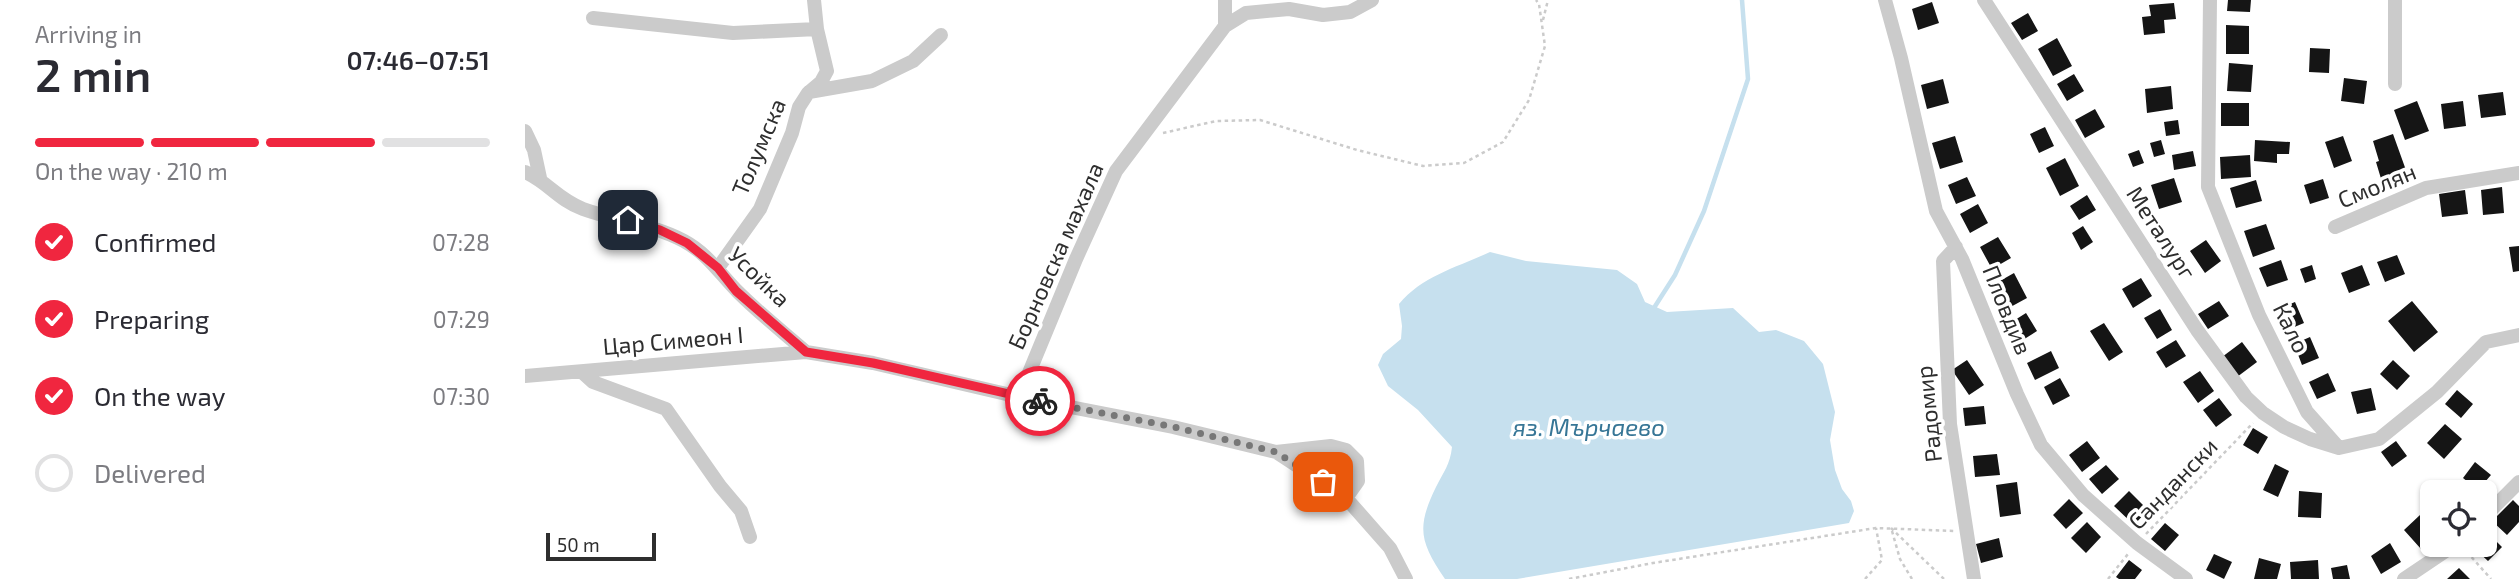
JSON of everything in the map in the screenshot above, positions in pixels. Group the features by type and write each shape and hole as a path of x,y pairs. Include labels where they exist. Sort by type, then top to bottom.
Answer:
{"street":[{"name":"Толумска","path":"718,268 760,209 792,133 799,107 827,71 817,29 814,0"},
{"path":"1224,0 1225,26"},
{"name":"Борновска махала","path":"1019,397 1076,259 1116,172 1225,26 1247,13 1289,9 1323,15 1350,12 1372,0"},
{"name":"Пловдив","path":"1885,0 1902,58 1936,211 1956,247 2017,394 2041,444 2083,495 2137,543 2186,579"},
{"name":"Металург","path":"1984,0 2197,330 2246,397 2284,427 2339,448"},
{"name":"Кало","path":"2210,0 2208,187 2259,315 2307,412 2339,448"},
{"path":"2395,0 2395,83"},
{"path":"593,18 733,33 817,29"},
{"path":"808,93 872,81 913,61 941,35"},
{"path":"525,131 534,150 540,178"},
{"name":"Усойка","path":"525,172 540,178 557,196 583,209 660,230 687,243 718,268 736,291 806,352"},
{"name":"Смолян","path":"2335,227 2426,188 2519,173"},
{"name":"Радомир","path":"1956,247 1943,261 1945,360 1950,424 1974,579"},
{"path":"2339,448 2378,439 2437,392 2486,342 2519,335"},
{"name":"Цар Симеон I","path":"525,376 806,352 873,363 1019,397 1174,427 1276,452"},
{"path":"582,372 593,382 666,409 741,511 750,537"},
{"path":"1276,452 1331,446 1346,450 1357,461 1358,481 1346,498"},
{"path":"1276,452 1346,498 1390,548 1406,579"},
{"path":"2497,504 2519,482"},
{"path":"2404,579 2438,557"}],"path":[{"path":"1143,138 1216,121 1260,120 1357,150 1423,166 1464,163 1503,142 1529,100 1545,46 1539,4 1536,0"},
{"path":"1542,23 1548,0"},
{"name":"Сандански","path":"2108,579 2137,543 2263,413"},
{"path":"1569,579 1876,528 1968,531"},
{"path":"1864,579 1882,560 1876,528"},
{"path":"1891,528 1901,559 1912,579"},
{"path":"1891,528 1944,579"},
{"path":"2470,557 2491,579"}],"water":[{"name":"яз. Мърчаево","path":"1490,252 1526,261 1617,270 1637,284 1645,302 1667,312 1733,308 1759,332 1776,330 1804,341 1823,364 1835,412 1830,440 1835,470 1854,511 1849,523 1517,579 1445,579 1430,555 1423,524 1452,447 1418,410 1388,386 1378,365 1383,354 1401,339 1399,304 1408,294 1429,279"}],"building":[{"path":"2228,0 2251,0 2250,12 2227,11"},
{"path":"1932,2 1939,23 1918,30 1912,9"},
{"path":"2174,3 2176,19 2164,20 2165,33 2144,35 2142,17 2151,16 2149,5"},
{"path":"2028,13 2038,31 2022,40 2011,23"},
{"path":"2226,25 2249,26 2249,54 2226,54"},
{"path":"2057,38 2072,66 2053,76 2038,49"},
{"path":"2310,48 2330,49 2329,73 2309,72"},
{"path":"2229,63 2253,65 2251,92 2227,91"},
{"path":"2074,74 2084,91 2067,101 2057,84"},
{"path":"2344,78 2367,81 2364,104 2341,101"},
{"path":"1943,79 1949,103 1927,109 1921,85"},
{"path":"2171,86 2173,109 2147,113 2145,89"},
{"path":"2503,92 2506,115 2481,118 2478,95"},
{"path":"2417,101 2429,131 2405,140 2394,110"},
{"path":"2463,101 2466,126 2444,129 2441,104"},
{"path":"2221,103 2249,103 2249,126 2221,126"},
{"path":"2095,109 2105,127 2085,138 2075,120"},
{"path":"2178,120 2180,134 2166,136 2164,122"},
{"path":"2045,127 2054,146 2039,153 2030,134"},
{"path":"2393,134 2407,173 2382,182 2373,141"},
{"path":"1955,136 1963,162 1940,169 1932,143"},
{"path":"2343,136 2352,161 2334,168 2325,142"},
{"path":"2161,140 2165,154 2154,157 2150,143"},
{"path":"2255,140 2290,142 2289,154 2277,154 2277,163 2254,161"},
{"path":"2139,150 2144,163 2133,167 2128,154"},
{"path":"2193,151 2196,166 2174,170 2172,155"},
{"path":"2250,155 2251,177 2221,179 2220,157"},
{"path":"2065,158 2079,186 2060,196 2046,168"},
{"path":"1967,177 1976,196 1956,204 1948,185"},
{"path":"2174,178 2182,202 2159,209 2151,185"},
{"path":"2323,179 2329,198 2310,204 2304,185"},
{"path":"2256,180 2262,201 2236,208 2230,188"},
{"path":"2502,187 2504,213 2483,215 2481,190"},
{"path":"2465,190 2468,214 2442,217 2439,194"},
{"path":"2087,195 2096,210 2079,220 2070,206"},
{"path":"1978,204 1988,223 1970,233 1960,214"},
{"path":"2266,224 2275,249 2253,257 2244,231"},
{"path":"2083,226 2093,242 2081,250 2072,233"},
{"path":"1998,237 2011,258 1992,269 1980,247"},
{"path":"2206,240 2221,261 2205,273 2190,251"},
{"path":"2519,246 2519,271 2513,272 2509,247"},
{"path":"2397,255 2405,274 2385,282 2377,262"},
{"path":"2281,260 2288,280 2267,287 2259,268"},
{"path":"2312,265 2316,279 2305,283 2300,269"},
{"path":"2362,265 2370,285 2349,293 2341,273"},
{"path":"2014,273 2027,298 2005,310 1991,286"},
{"path":"2141,278 2152,296 2133,308 2122,289"},
{"path":"2219,301 2229,316 2208,329 2198,314"},
{"path":"2412,301 2438,332 2414,352 2388,321"},
{"path":"2295,302 2304,323 2285,331 2276,310"},
{"path":"2160,309 2172,330 2157,339 2144,318"},
{"path":"2026,313 2037,331 2018,343 2007,325"},
{"path":"2104,323 2123,352 2109,361 2090,331"},
{"path":"2310,337 2319,358 2302,365 2294,344"},
{"path":"2176,340 2186,356 2166,368 2156,352"},
{"path":"2242,342 2257,362 2237,377 2222,357"},
{"path":"2051,351 2059,368 2035,380 2027,363"},
{"path":"1967,360 1984,385 1969,395 1952,370"},
{"path":"2393,360 2410,376 2397,390 2380,374"},
{"path":"2200,371 2214,391 2198,403 2183,382"},
{"path":"2328,373 2336,391 2317,399 2309,382"},
{"path":"2060,378 2070,396 2053,405 2044,387"},
{"path":"2371,388 2376,410 2357,414 2351,392"},
{"path":"2457,390 2473,404 2461,418 2445,404"},
{"path":"2219,398 2232,415 2216,427 2203,410"},
{"path":"1984,406 1986,424 1965,426 1963,408"},
{"path":"2445,424 2462,439 2444,459 2427,443"},
{"path":"2253,428 2268,437 2258,454 2243,445"},
{"path":"2087,441 2100,458 2082,472 2069,455"},
{"path":"2396,441 2407,456 2392,467 2381,452"},
{"path":"1997,454 2000,475 1975,477 1973,456"},
{"path":"2475,462 2491,475 2487,480 2463,478"},
{"path":"2275,464 2289,471 2278,497 2263,490"},
{"path":"2106,465 2119,479 2102,494 2089,479"},
{"path":"2017,482 2021,514 2000,517 1996,485"},
{"path":"2129,491 2148,510 2134,525 2114,506"},
{"path":"2299,491 2322,493 2321,518 2298,517"},
{"path":"2069,499 2083,513 2066,529 2053,515"},
{"path":"2513,500 2519,506 2519,522 2507,535 2497,526 2497,516"},
{"path":"2420,515 2420,548 2404,530"},
{"path":"2087,522 2101,537 2086,553 2071,538"},
{"path":"2165,523 2179,535 2165,551 2151,539"},
{"path":"1999,538 2003,557 1981,563 1976,544"},
{"path":"2390,543 2401,562 2381,574 2371,556"},
{"path":"2214,554 2232,562 2224,579 2206,570"},
{"path":"2259,558 2281,564 2277,579 2254,579"},
{"path":"2129,560 2142,570 2135,579 2119,579 2116,577"},
{"path":"2318,560 2319,579 2291,579 2290,562"},
{"path":"2347,565 2350,579 2333,579 2331,568"},
{"path":"2459,568 2470,579 2447,579"}],"waterway":[{"path":"1652,311 1675,275 1704,211 1748,79 1742,0"}],"way so far":[{"path":"1040,401 1174,427 1276,452 1323,482"}],"route":[{"path":"628,220 660,230 687,243 718,268 736,291 806,352 873,363 1040,401"}]}
